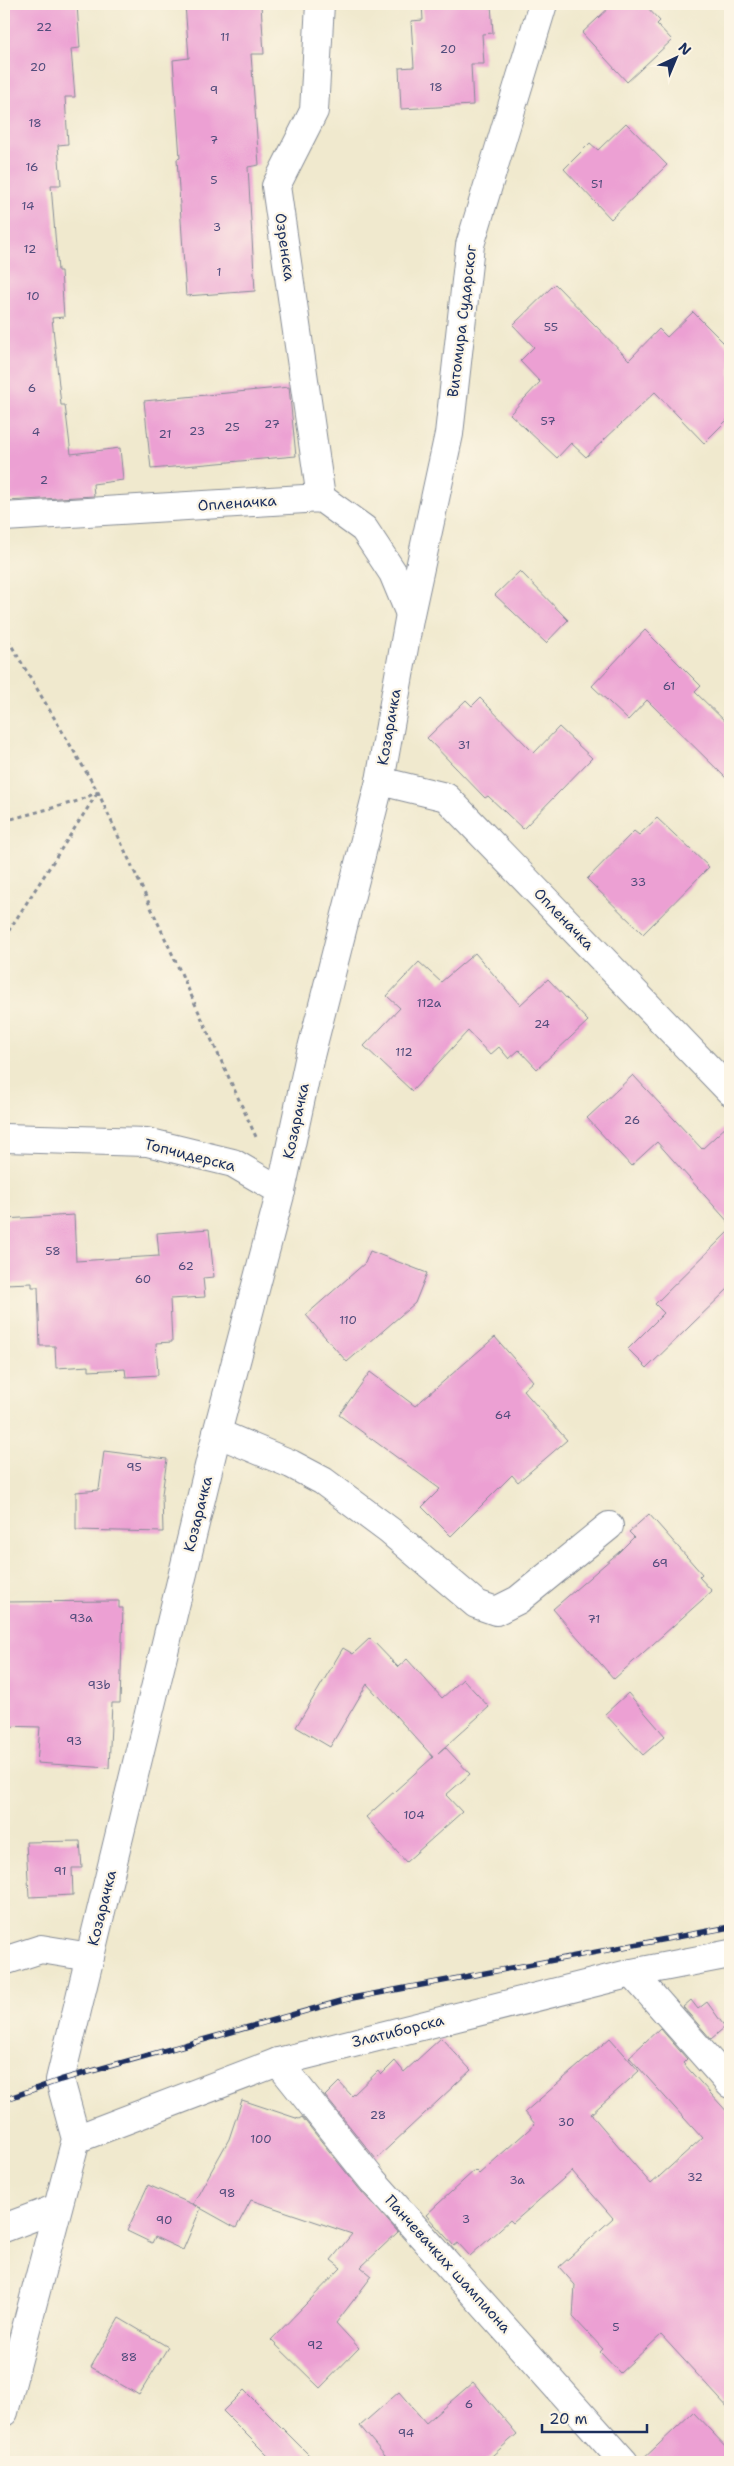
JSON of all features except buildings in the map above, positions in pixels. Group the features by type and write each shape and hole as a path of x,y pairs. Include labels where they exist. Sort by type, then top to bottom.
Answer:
{"street":[{"name":"Озренска","path":"320,4 314,111 276,186 320,498"},
{"name":"Витомира Сударског","path":"410,614 450,434 470,245 543,4"},
{"name":"Опленачка","path":"4,517 320,498"},
{"path":"320,498 364,528 393,573 410,614"},
{"name":"Козарачка","path":"76,2139 60,2080 218,1434 281,1191 309,1060 380,781 410,614"},
{"name":"Опленачка","path":"380,781 446,797 730,1091"},
{"name":"Топчидерска","path":"4,1138 147,1142 233,1163 281,1191"},
{"path":"218,1434 291,1464 323,1481 390,1531 476,1604 496,1610 518,1600 609,1526"},
{"path":"4,1961 41,1949 90,1957"},
{"name":"Златиборска","path":"76,2139 278,2062 632,1973 730,1954"},
{"path":"632,1973 730,2084"},
{"name":"Панчевачких шампиона","path":"278,2062 373,2181 624,2462"},
{"path":"4,2412 76,2139"},
{"path":"4,2228 57,2208"}],"path":[{"path":"4,633 98,792 260,1146"},
{"path":"4,821 78,801 98,792"},
{"path":"4,938 98,792"}],"railway":[{"path":"4,2100 60,2080 352,1998 730,1927"}]}
